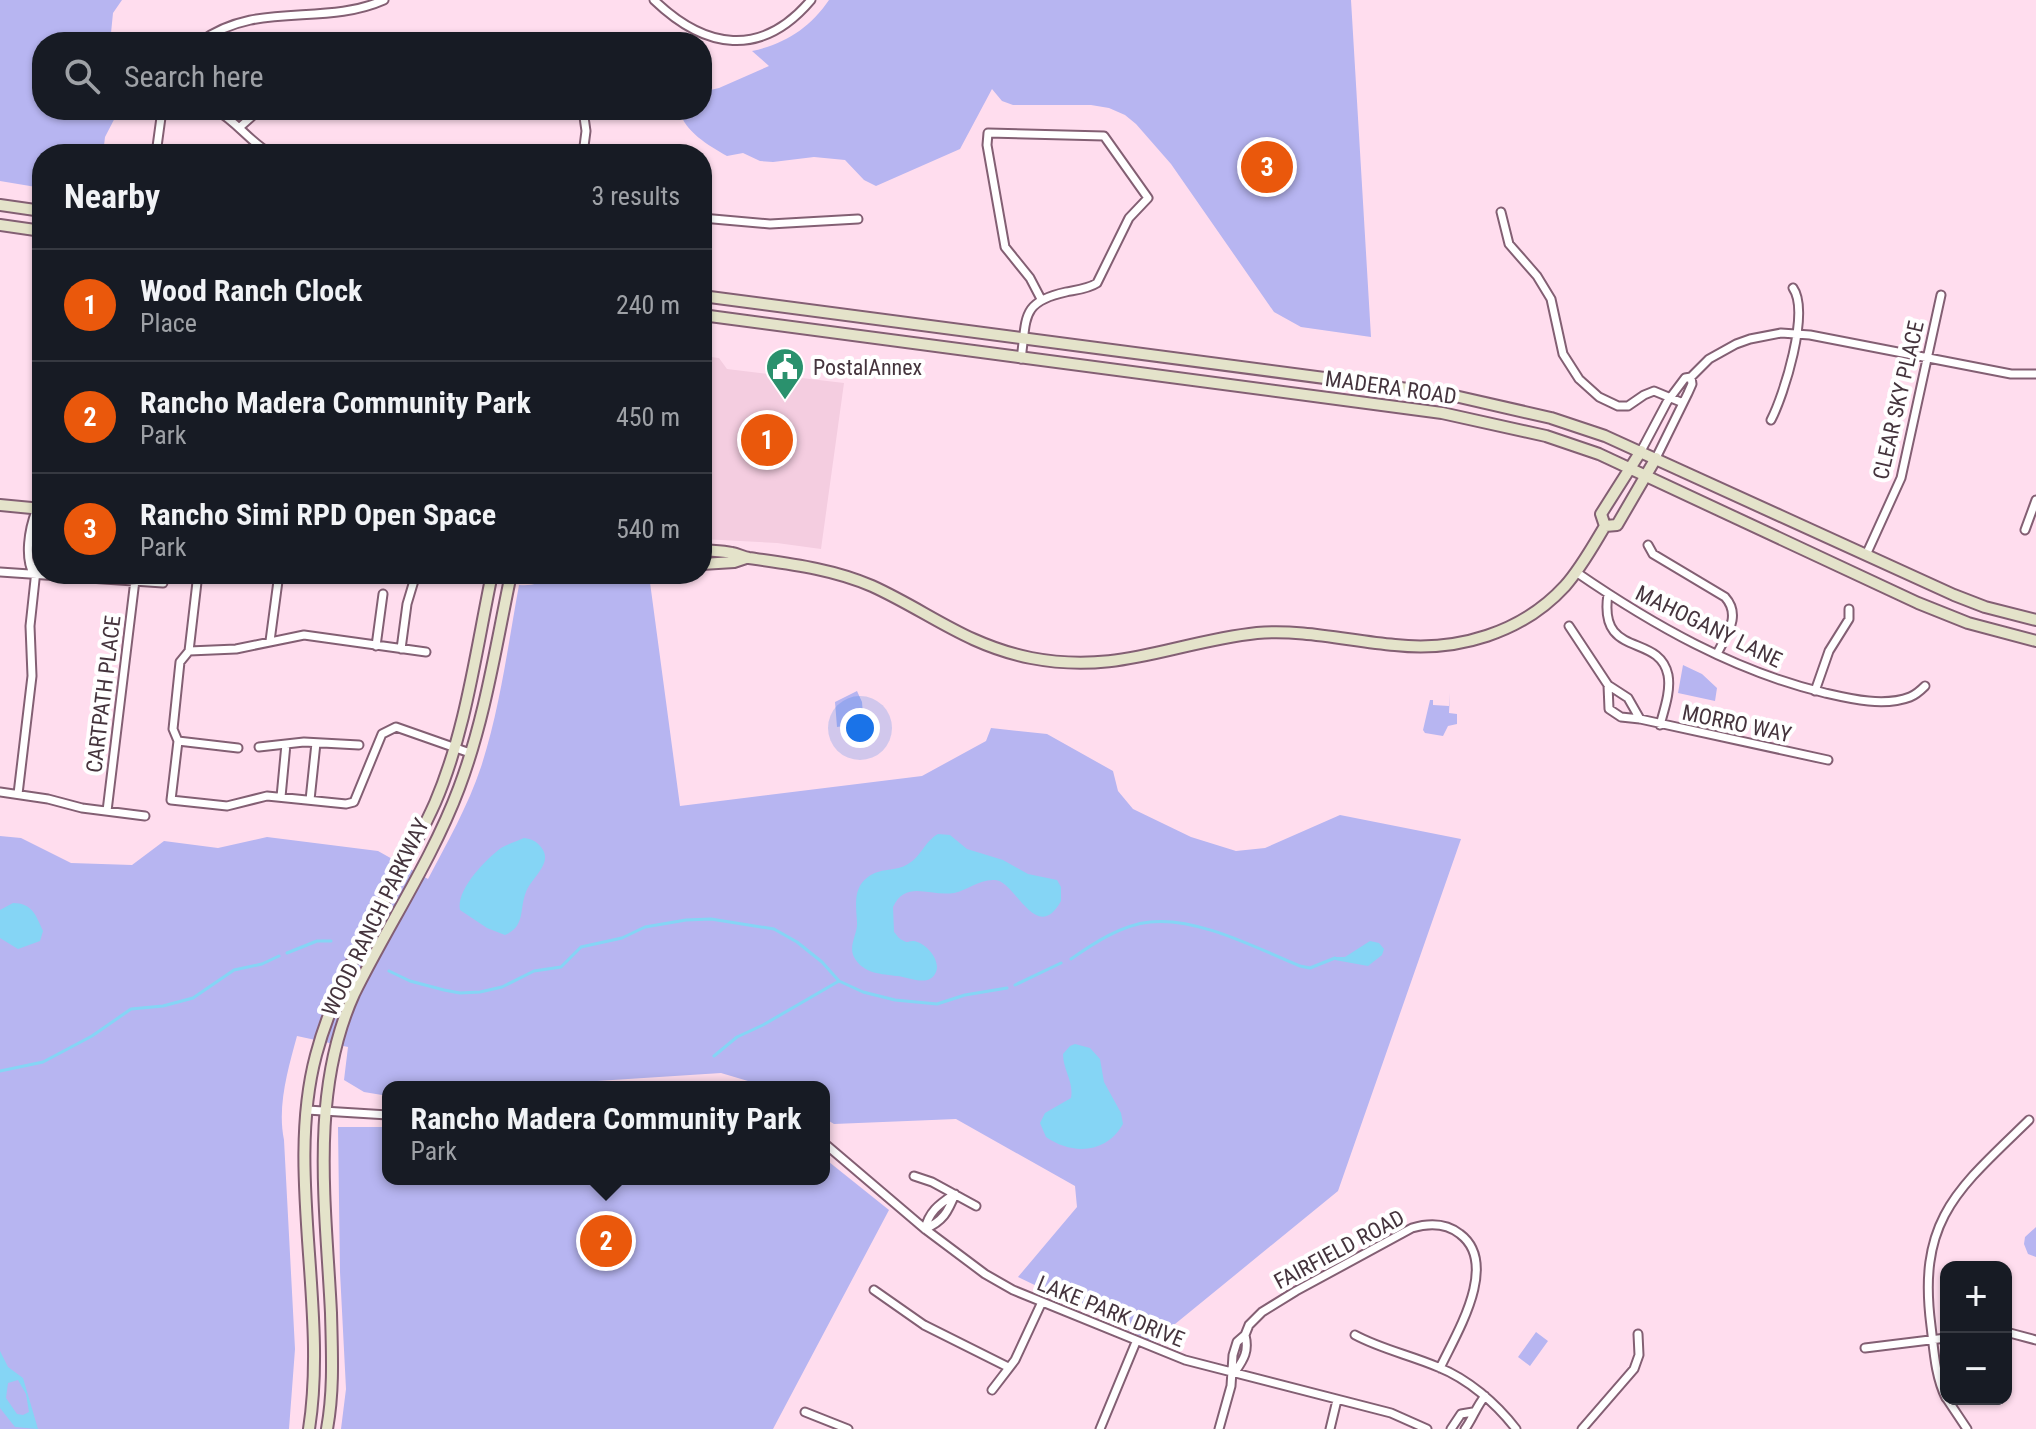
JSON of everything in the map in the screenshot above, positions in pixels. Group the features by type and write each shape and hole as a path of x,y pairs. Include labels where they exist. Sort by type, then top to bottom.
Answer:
{"main road":[{"path":"0,205 32,210"},
{"path":"0,225 32,230"},
{"name":"MADERA ROAD","path":"712,297 1446,394 1551,418 1641,451 1985,607 2036,620"},
{"name":"MADERA ROAD","path":"712,316 1442,413 1546,436 1631,467 1918,603 1968,623 2036,641"},
{"path":"1605,526 1601,514 1641,451"},
{"path":"1605,526 1617,525 1656,458"},
{"path":"0,505 32,508"},
{"path":"712,551 831,572 894,597 931,620 978,642 1029,658 1080,664 1133,660 1257,633 1309,634 1419,647 1463,643 1510,627 1550,600 1576,572 1605,526"},
{"path":"712,563 746,558"},
{"name":"WOOD RANCH PARKWAY","path":"309,1429 314,1399 315,1358 306,1170 307,1110 315,1057 332,1002 435,802 454,747 490,584"},
{"name":"WOOD RANCH PARKWAY","path":"327,1429 333,1367 324,1158 325,1110 344,1016 443,825 470,753 509,584"}],"street":[{"path":"215,32 229,23 257,14 354,9 384,0"},
{"path":"654,0 694,32"},
{"path":"712,38 734,40 776,30 791,21 811,0"},
{"path":"157,144 161,120"},
{"path":"230,120 260,144"},
{"path":"240,127 248,120"},
{"path":"584,120 584,144"},
{"path":"1021,359 1030,310 1041,299 1097,283 1129,218 1148,198 1104,136 988,133 987,145 1005,247 1030,278 1041,299"},
{"path":"1501,212 1509,244 1537,276 1551,299 1563,354 1579,379 1599,397 1618,406 1636,402 1650,392 1683,403"},
{"path":"712,219 770,224 858,219"},
{"path":"1771,420 1779,404 1797,333 1798,296 1793,288"},
{"name":"CLEAR SKY PLACE","path":"1866,555 1901,478 1941,295"},
{"path":"1641,451 1685,378 1691,377 1709,359 1736,344 1765,335 1797,333 2011,374 2036,374"},
{"path":"1656,458 1692,384 1691,377"},
{"path":"2025,530 2036,500"},
{"path":"32,521 28,565 32,572"},
{"path":"1648,545 1653,554 1725,597 1731,604 1733,620 1717,654"},
{"path":"0,572 32,575"},
{"name":"MAHOGANY LANE","path":"1576,572 1646,619 1766,676 1852,700 1911,697 1925,686"},
{"path":"18,794 32,676 30,626 33,584"},
{"name":"CARTPATH PLACE","path":"107,811 135,584"},
{"path":"189,651 197,584"},
{"path":"270,641 278,584"},
{"path":"401,649 413,584"},
{"path":"376,646 383,594"},
{"path":"1608,594 1606,616 1611,628 1624,641 1652,652 1666,669 1668,689 1660,725"},
{"path":"1815,691 1829,651 1849,619 1849,609"},
{"name":"MORRO WAY","path":"1569,626 1608,685 1628,698 1640,719"},
{"path":"426,652 304,635 236,649 189,651 183,654 173,729 178,741 171,800 227,806 258,797 346,804 354,802 382,734 391,727 470,753"},
{"name":"MORRO WAY","path":"1608,685 1607,703 1611,713 1621,717 1828,760"},
{"path":"178,741 238,748"},
{"path":"310,800 316,743"},
{"path":"259,747 316,743 359,745"},
{"path":"281,797 286,744"},
{"path":"0,792 145,816"},
{"path":"307,1110 382,1115"},
{"path":"1940,1380 1932,1339 1927,1271 1931,1248 1941,1220 1968,1179 2029,1120"},
{"name":"LAKE PARK DRIVE","path":"830,1148 925,1229 985,1274 1041,1304 1136,1342 1233,1374 1391,1413 1427,1429"},
{"path":"914,1176 932,1182 976,1206"},
{"path":"925,1229 938,1223 947,1213 955,1194"},
{"name":"FAIRFIELD ROAD","path":"1219,1429 1233,1374 1245,1358 1248,1345 1245,1335 1249,1325 1262,1312 1412,1228 1433,1224 1450,1228 1465,1237 1473,1250 1477,1266 1470,1301 1440,1368"},
{"path":"874,1290 924,1325 1008,1367"},
{"path":"992,1390 1015,1360 1041,1304"},
{"path":"2010,1333 2036,1340"},
{"path":"1582,1429 1634,1369 1639,1355 1638,1334"},
{"path":"1355,1335 1374,1345 1440,1368 1485,1396 1516,1429"},
{"path":"1865,1348 1940,1338"},
{"path":"1100,1429 1136,1342"},
{"path":"1465,1429 1485,1396"},
{"path":"1330,1429 1337,1400"},
{"path":"1951,1405 1967,1429"},
{"path":"805,1412 848,1429"},
{"path":"1451,1429 1461,1414 1473,1412"}],"shaded area":[{"path":"0,0 122,0 113,13 111,32 32,32 32,120 114,120 104,144 32,144 32,186 0,181"},
{"path":"829,0 1351,0 1371,337 1301,327 1274,312 1171,164 1136,124 1109,108 1091,105 1013,105 1002,101 992,89 960,149 876,186 864,180 845,160 814,157 773,162 760,161 743,153 727,156 686,125 683,120 712,120 712,90 769,66 752,51 775,44 814,19"},
{"path":"712,357 719,358 727,369 844,383 821,549 712,540"},
{"path":"650,584 680,806 922,776 986,741 991,728 1047,734 1113,771 1118,791 1133,809 1191,837 1236,851 1265,848 1340,815 1461,839 1338,1191 1153,1342 1018,1277 1077,1207 1075,1186 956,1119 834,1124 830,1122 830,1081 748,1081 721,1073 598,1081 382,1081 382,1095 364,1092 344,1080 348,1047 297,1036 284,1088 282,1114 295,1349 289,1429 0,1429 0,836 21,838 71,863 132,865 164,841 218,848 267,837 378,851 428,879 476,782 498,700 519,585"},
{"path":"1683,665 1702,674 1717,688 1715,701 1678,693"},
{"path":"857,691 863,714 849,716 850,725 837,727 835,702"},
{"path":"1450,693 1449,713 1457,714 1457,724 1448,726 1443,736 1425,733 1423,730 1430,700 1433,700 1433,705 1449,706"},
{"path":"938,834 950,835 967,849 1003,860 1028,874 1057,880 1061,887 1061,901 1052,913 1043,917 1034,914 1003,883 995,880 954,893 912,891 898,899 893,907 894,932 902,940 919,942 928,949 937,967 933,977 924,981 879,974 862,967 852,953 857,926 856,897 860,886 873,874 912,861"},
{"path":"524,838 539,845 545,859 526,892 519,922 505,935 487,928 460,910 460,902 467,885 487,860 501,848"},
{"path":"13,903 25,905 35,915 43,931 40,941 18,949 0,938 0,910"},
{"path":"1370,941 1379,943 1384,949 1382,955 1368,966 1335,960 1335,957 1345,957"},
{"path":"1075,1044 1090,1048 1100,1059 1104,1082 1121,1113 1123,1124 1116,1134 1098,1146 1077,1149 1046,1137 1040,1123 1045,1113 1071,1098 1063,1054"},
{"path":"338,1127 382,1127 382,1185 830,1185 830,1163 889,1210 773,1429 341,1429 346,1389 340,1272"},
{"path":"2036,1227 2036,1257 2028,1254 2024,1244 2025,1237"},
{"path":"1536,1332 1548,1341 1530,1366 1518,1357"},
{"path":"0,1351 8,1367 23,1378 38,1429 15,1427 0,1408","holes":["18,1380 26,1394 29,1412 17,1414 6,1398 8,1383"]}],"waterway":[{"path":"389,971 410,981 444,990 480,992 502,987 534,971 561,967 581,947 622,938 645,927 711,919 774,929 797,942 839,981 863,992 895,1000 937,1004 965,995 1007,988"},
{"path":"1071,959 1118,931 1150,922 1188,924 1207,929 1310,968 1335,958"},
{"path":"287,953 317,941 331,941"},
{"path":"0,1071 43,1062 92,1036 131,1009 163,1006 193,998 234,970 262,964 279,956"},
{"path":"1015,985 1061,963"},
{"path":"714,1056 737,1037 839,981"}],"place":[{"name":"Rancho Simi RPD Open Space","path":"1267,167"},
{"name":"PostalAnnex","path":"785,401"},
{"name":"Wood Ranch Clock","path":"767,440"},
{"name":"Rancho Madera Community Park","path":"606,1241"}]}
